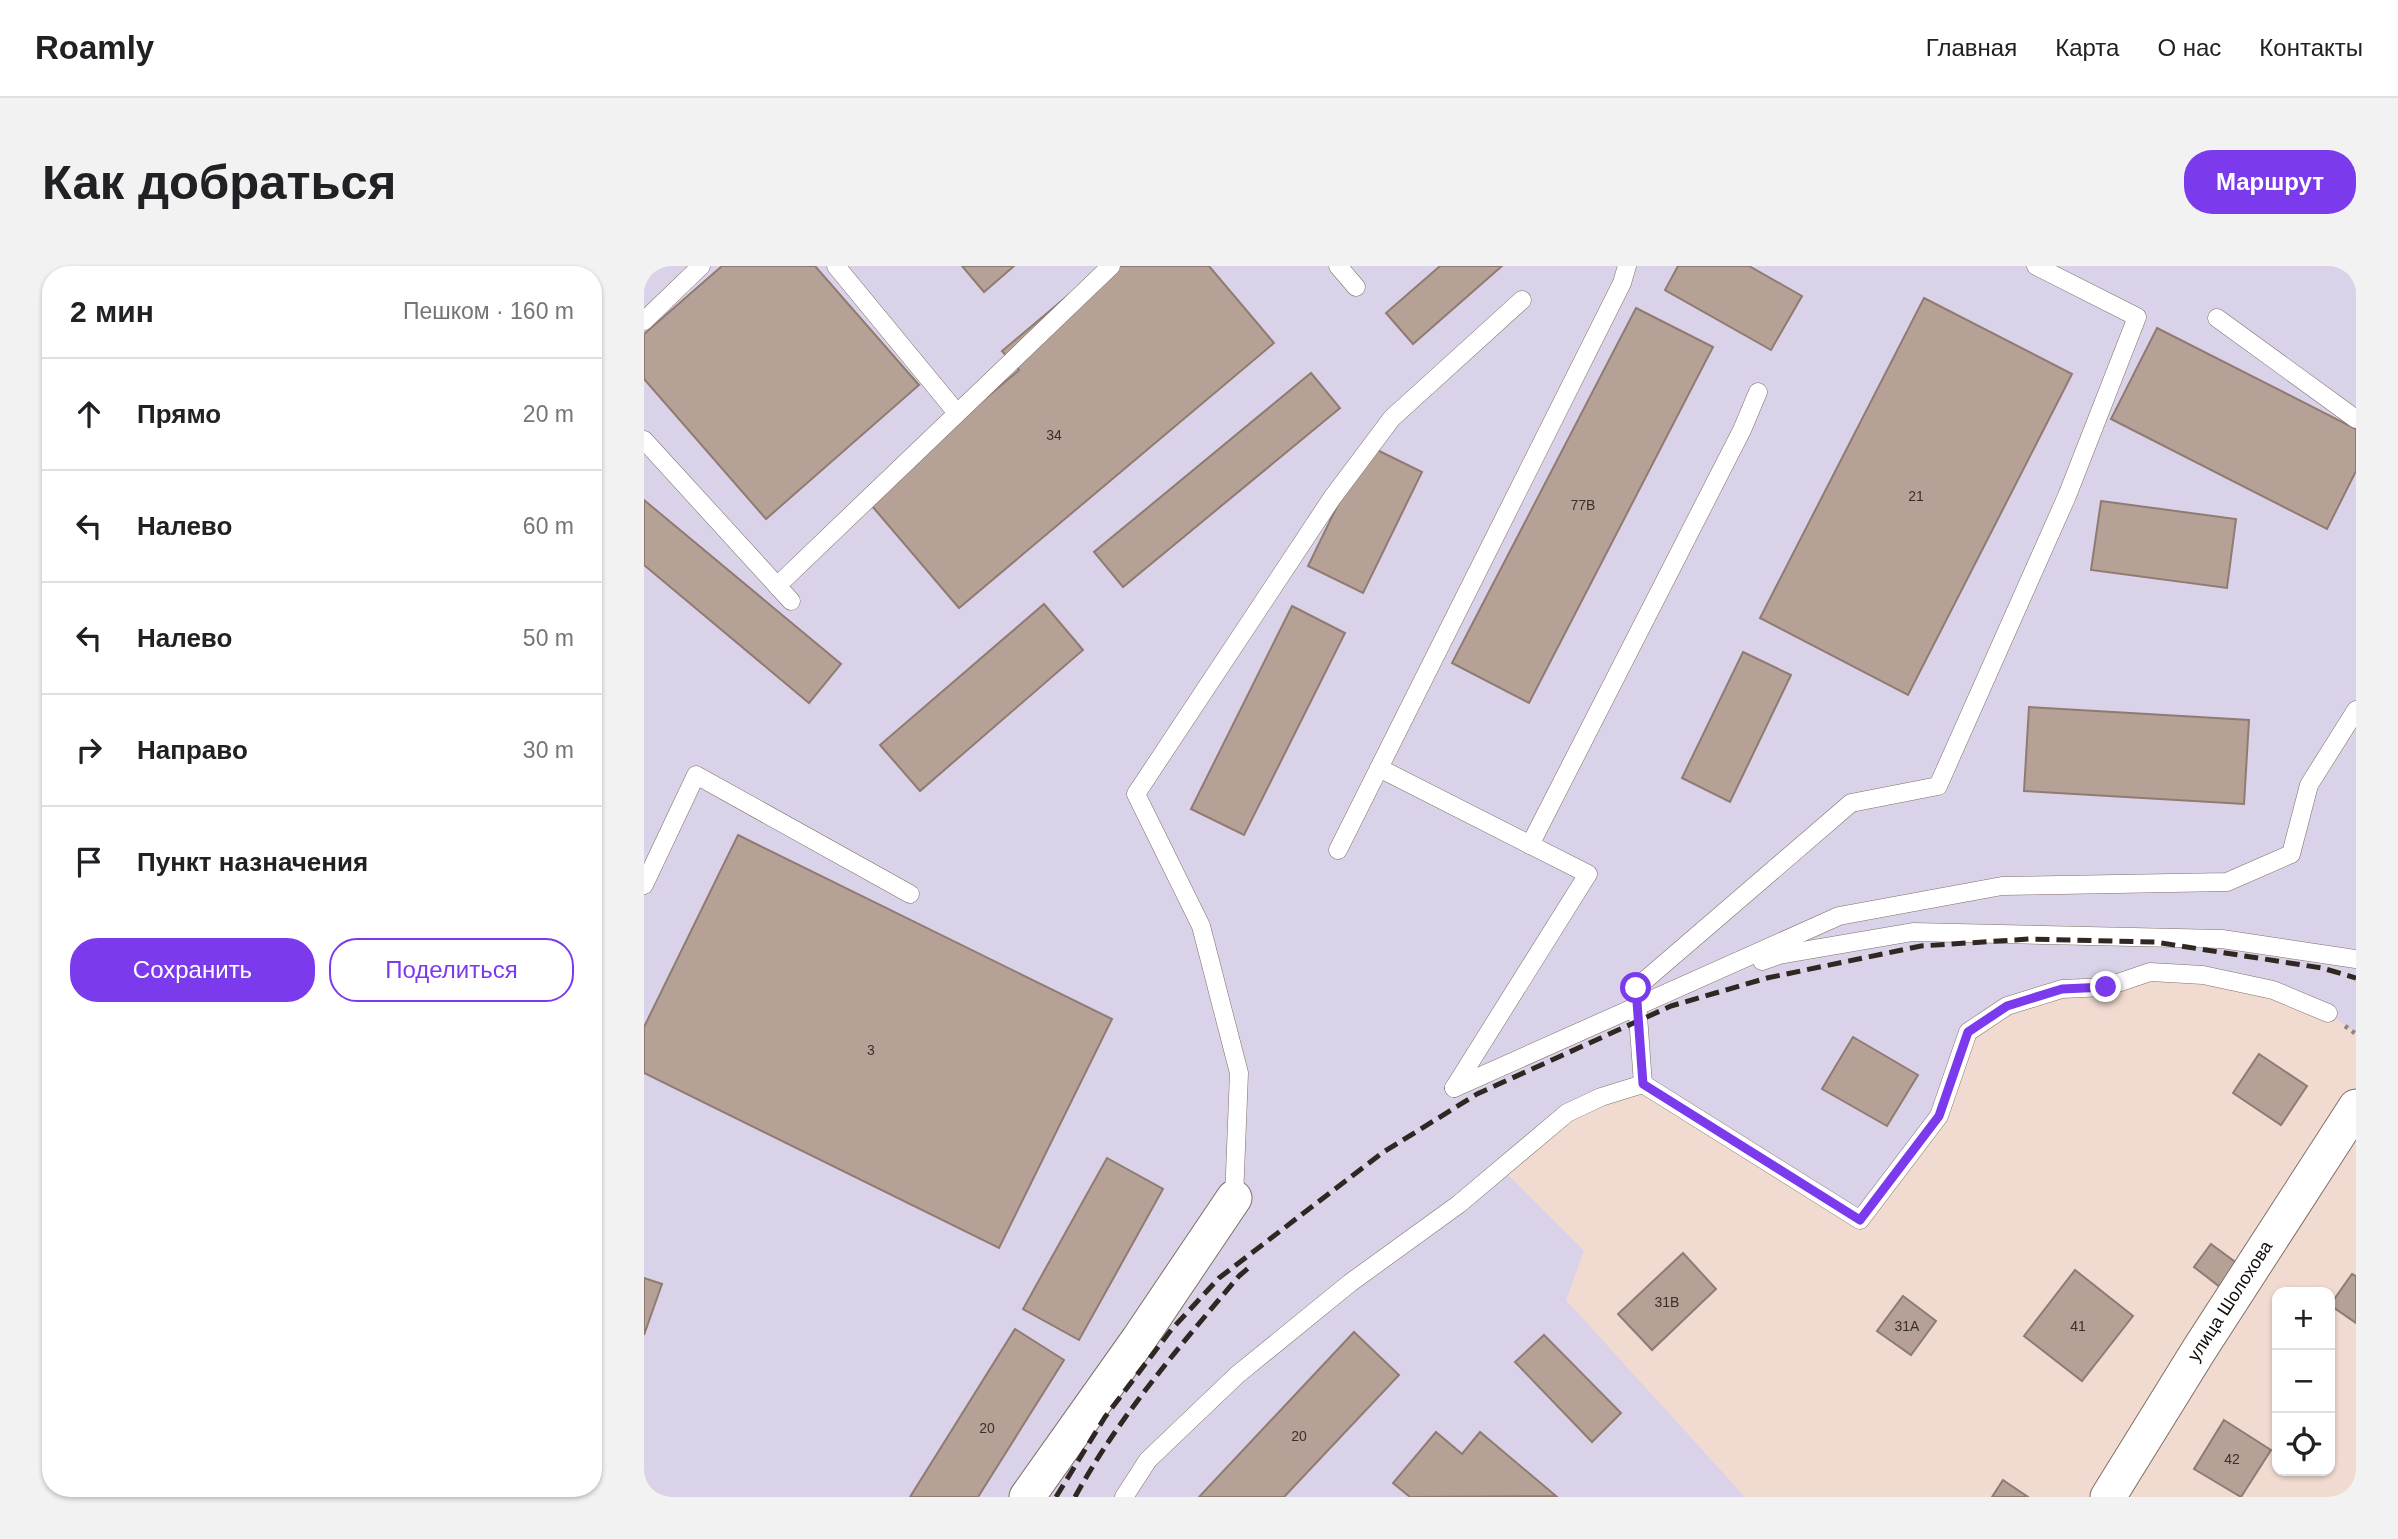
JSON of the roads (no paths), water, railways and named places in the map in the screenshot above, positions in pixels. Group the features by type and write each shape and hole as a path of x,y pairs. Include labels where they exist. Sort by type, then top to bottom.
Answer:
{"street":[{"name":"улица Шолохова","path":"2108,1497 2356,1107"},
{"path":"1027,1497 1139,1339 1234,1198"}],"lane":[{"path":"644,321 701,266"},
{"path":"836,266 957,414"},
{"path":"777,586 1111,266"},
{"path":"1338,266 1356,287"},
{"path":"1338,850 1622,283 1627,266"},
{"path":"1643,1084 1643,1004 1636,988 1851,803 1938,786 2067,496 2137,317 2036,266"},
{"path":"1234,1198 1239,1073 1201,926 1136,794 1332,498 1392,418 1522,300"},
{"path":"2217,318 2356,419"},
{"path":"1530,845 1742,430 1758,392"},
{"path":"644,440 791,601"},
{"path":"1379,768 1588,874 1454,1088 1839,916 2002,886 2227,882 2291,854 2309,785 2356,710"},
{"path":"644,884 696,775 910,894"},
{"path":"1643,1004 1779,955 1913,932 2222,939 2356,959"},
{"path":"1124,1497 1149,1460 1227,1385 1350,1283 1459,1204 1567,1113 1601,1097 1643,1084 1860,1220 1939,1116 1968,1032 2007,1006 2062,989 2106,987 2150,972 2203,975 2273,990 2328,1013"}],"railway":[{"path":"1056,1497 1105,1417 1171,1330 1219,1278 1382,1153 1477,1094 1671,1006 1767,978 1921,946 2029,939 2155,942 2322,968 2356,978"},
{"path":"1075,1497 1111,1438 1151,1382 1239,1276 1252,1265"}]}
